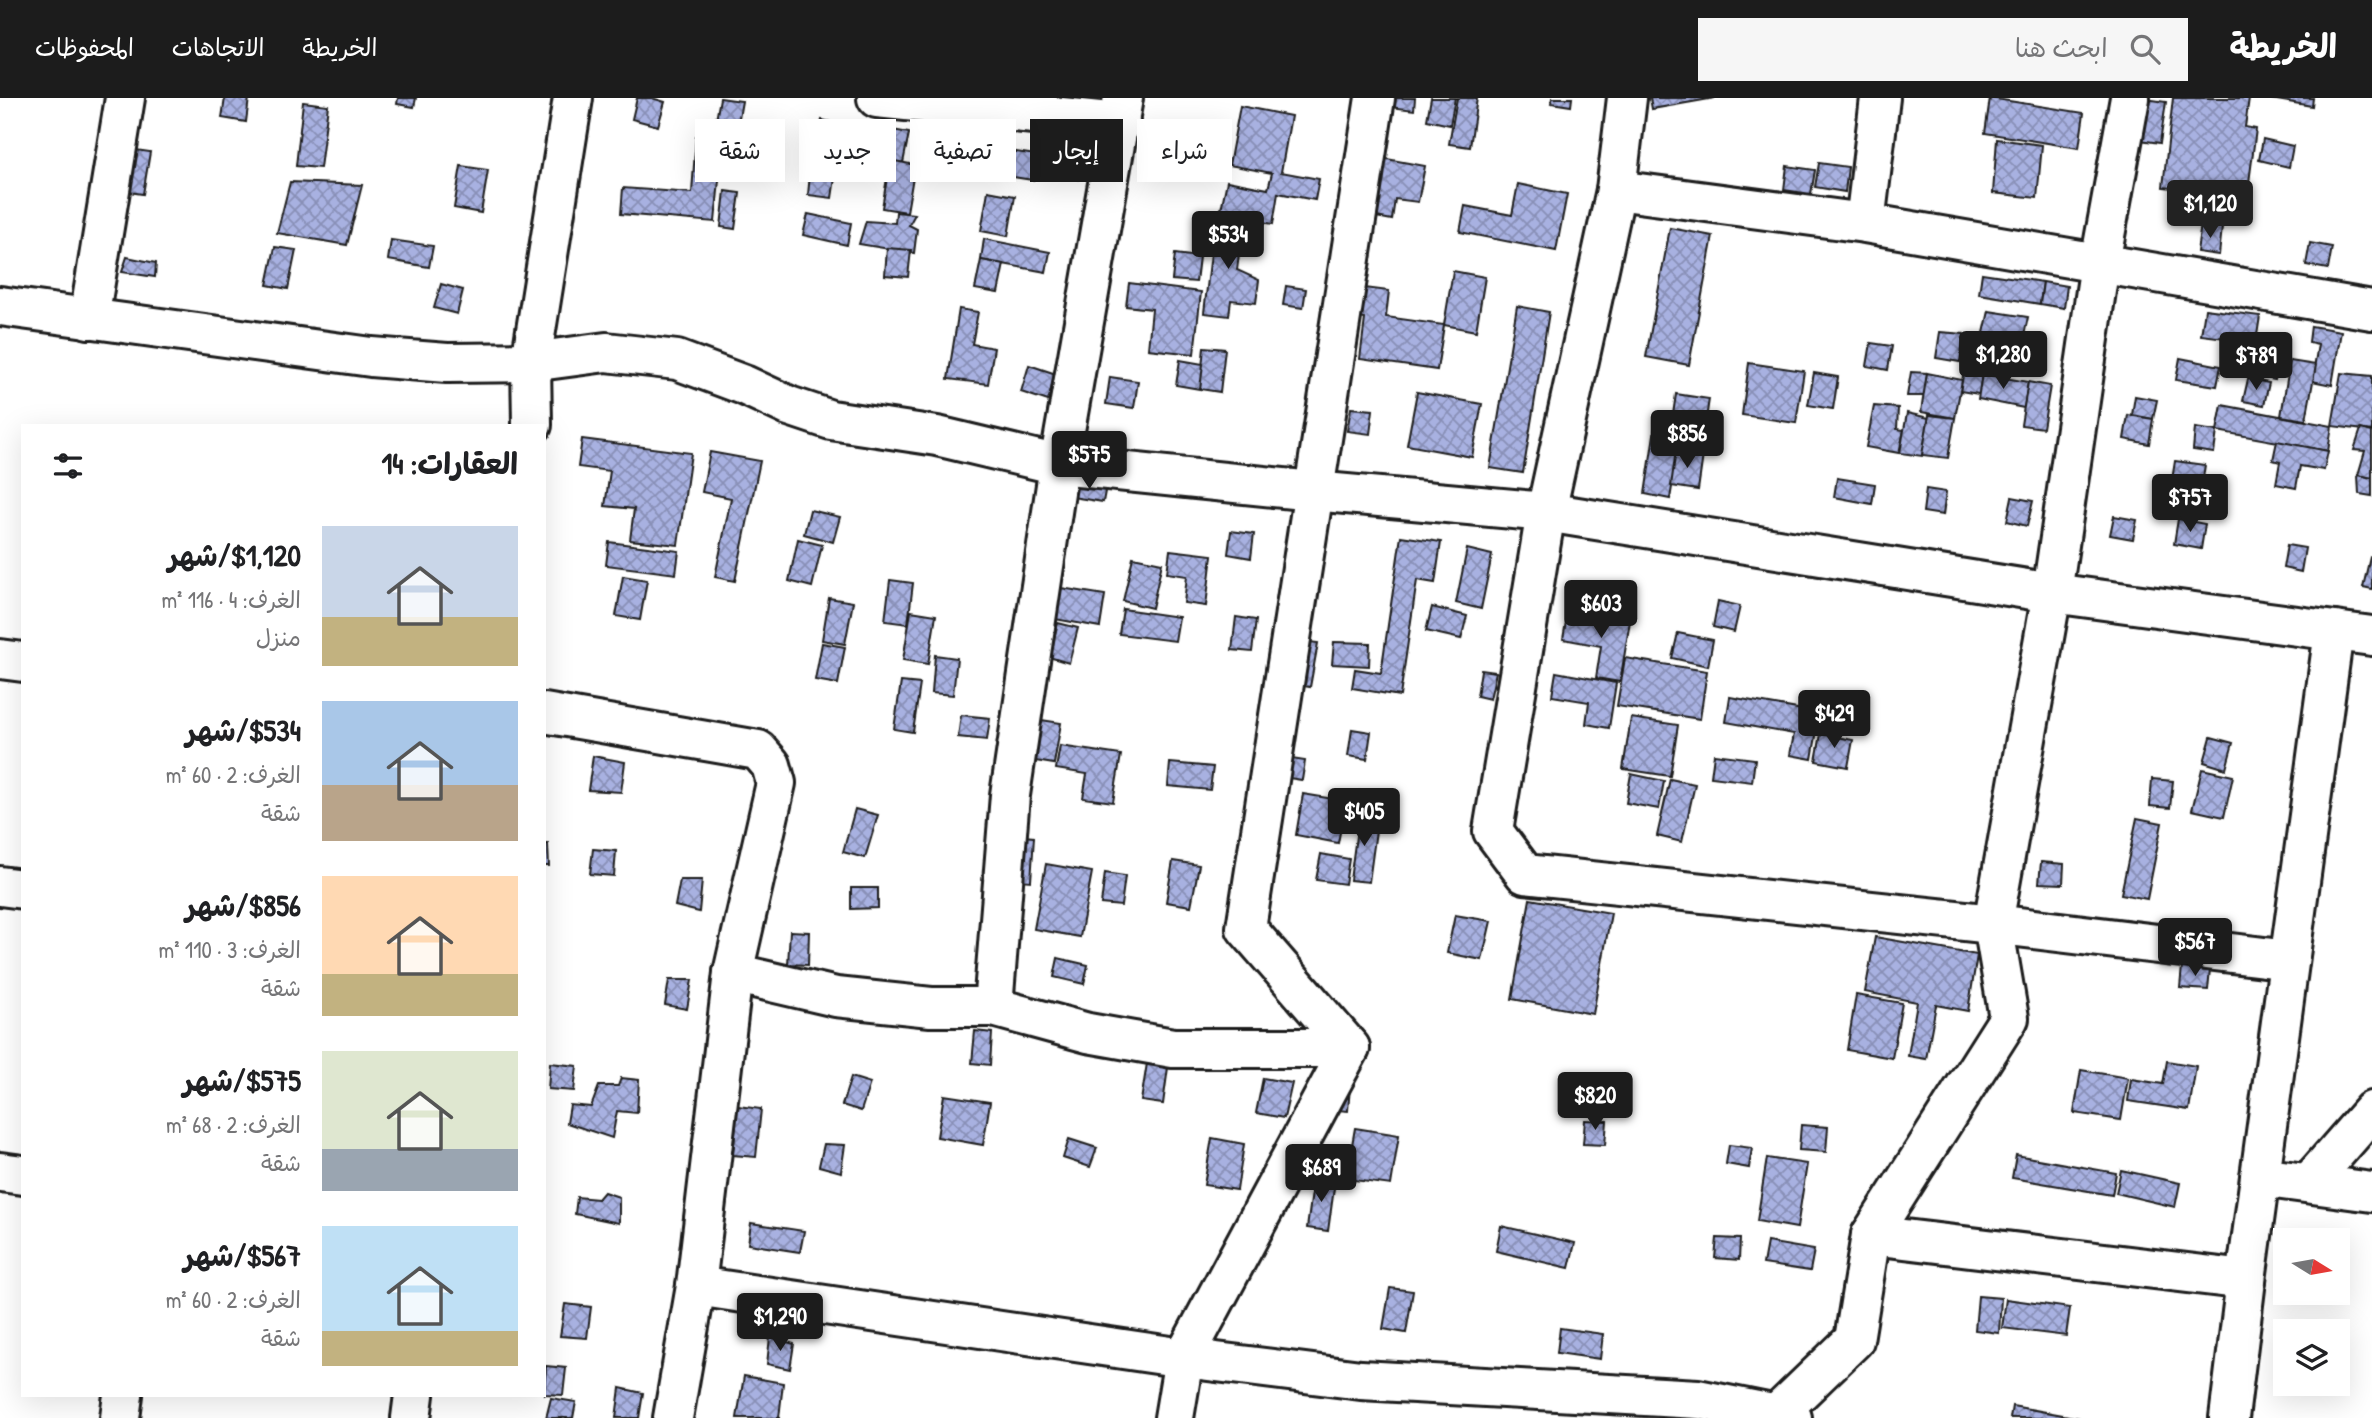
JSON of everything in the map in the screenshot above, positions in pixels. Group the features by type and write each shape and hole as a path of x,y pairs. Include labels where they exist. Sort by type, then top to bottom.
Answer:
{"street":[{"path":"89,319 125,98"},
{"path":"532,424 531,362 573,98"},
{"path":"1350,1048 1246,928 1375,98"},
{"path":"1627,98 1616,190 1546,512 1493,831 1525,874 1993,924 2289,960"},
{"path":"1864,223 1880,98"},
{"path":"695,1286 1184,1358 1361,1380 1784,1417 1854,1340 1871,1235 2009,1018 1993,924 2052,593 2100,263 2130,98"},
{"path":"892,99 1121,110 1059,465 1010,795 993,1007"},
{"path":"1616,190 1864,223 2372,310"},
{"path":"0,306 371,357 447,363 531,362 606,352 677,360 831,421 937,436 1059,465 1546,512 2052,593 2372,636"},
{"path":"2229,1418 2334,631"},
{"path":"0,659 21,662"},
{"path":"546,713 758,750 771,765 776,783 733,973 695,1286 673,1418"},
{"path":"0,886 21,889"},
{"path":"733,973 836,997 931,1006 993,1007 1088,1033 1173,1048 1350,1048"},
{"path":"1174,1418 1184,1358 1350,1048"},
{"path":"2309,1183 2372,1111"},
{"path":"0,1172 21,1175"},
{"path":"2260,1177 2372,1192"},
{"path":"1871,1235 2246,1280"},
{"path":"120,1418 123,1397"},
{"path":"411,1418 414,1397"}],"building":[{"path":"225,98 249,98 246,122 222,118"},
{"path":"398,98 416,98 414,107 397,104"},
{"path":"637,98 652,98 665,102 658,126 632,119"},
{"path":"720,98 742,101 739,119 716,119"},
{"path":"1391,98 1415,98 1414,110 1390,107"},
{"path":"1431,98 1455,98 1450,125 1427,120"},
{"path":"1457,98 1477,98 1470,147 1449,144"},
{"path":"1552,98 1572,98 1571,106 1551,103"},
{"path":"1650,98 1715,98 1652,109"},
{"path":"1990,98 2084,113 2079,148 1985,133"},
{"path":"2173,98 2249,98 2245,127 2256,129 2247,198 2163,187"},
{"path":"2265,98 2313,98 2312,106"},
{"path":"2146,99 2166,102 2160,143 2140,140"},
{"path":"303,102 328,105 320,168 296,166"},
{"path":"1240,106 1291,116 1281,172 1319,179 1315,200 1278,193 1273,224 1220,214 1227,182 1268,189 1272,173 1232,166 1232,149"},
{"path":"896,131 909,133 903,163 896,162"},
{"path":"1997,139 2042,145 2037,198 1993,193"},
{"path":"2263,139 2293,146 2289,167 2259,160"},
{"path":"129,149 150,152 143,194 122,191"},
{"path":"695,150 695,182 719,182 715,222 621,214 623,188 692,193"},
{"path":"1016,152 1030,154 1030,180 1016,177"},
{"path":"1376,157 1425,166 1418,202 1395,199 1392,220 1366,215"},
{"path":"896,161 910,164 912,182 907,212 882,208 886,182 896,182"},
{"path":"1819,163 1848,167 1845,192 1815,187"},
{"path":"461,166 488,170 481,213 454,208"},
{"path":"1787,166 1815,170 1811,194 1784,190"},
{"path":"290,182 362,185 347,245 277,233"},
{"path":"809,182 834,182 832,198 808,195"},
{"path":"1518,184 1567,194 1556,251 1460,232 1465,206 1512,215"},
{"path":"725,191 740,193 735,229 721,227"},
{"path":"988,191 1015,196 1008,236 981,231"},
{"path":"896,212 915,214 909,225 917,229 914,253 859,244 866,221 895,223"},
{"path":"808,214 851,223 847,245 803,235"},
{"path":"1215,219 1243,222 1237,270 1259,280 1256,303 1231,300 1229,316 1204,313"},
{"path":"2201,224 2222,227 2219,255 2197,252"},
{"path":"1670,228 1713,236 1689,365 1646,357"},
{"path":"984,239 1050,252 1046,272 981,260"},
{"path":"391,240 433,246 429,267 388,260"},
{"path":"2310,243 2332,247 2328,269 2306,265"},
{"path":"275,247 296,250 288,289 267,285"},
{"path":"887,248 911,250 908,277 885,275"},
{"path":"1175,254 1199,257 1196,282 1172,280"},
{"path":"127,257 156,263 155,277 122,272"},
{"path":"981,260 1004,264 998,293 975,289"},
{"path":"1453,271 1485,277 1476,331 1444,325"},
{"path":"1982,273 2043,282 2040,304 1979,294"},
{"path":"2043,282 2067,286 2064,308 2040,304"},
{"path":"1129,283 1201,292 1194,354 1148,349 1152,309 1126,306"},
{"path":"441,284 463,290 457,314 434,308"},
{"path":"1286,286 1306,289 1303,308 1283,305"},
{"path":"1357,287 1389,291 1386,317 1444,325 1437,370 1360,359 1365,319 1352,317"},
{"path":"1517,306 1549,312 1523,473 1490,468"},
{"path":"959,309 978,312 972,344 994,348 988,384 948,379"},
{"path":"2205,309 2260,316 2256,342 2201,335"},
{"path":"1989,311 2028,317 2017,368 1977,364"},
{"path":"2311,326 2341,331 2332,385 2312,381 2318,344 2309,342"},
{"path":"1940,332 1964,334 1960,362 1936,358"},
{"path":"1871,343 1892,346 1888,370 1867,366"},
{"path":"1204,347 1225,349 1220,392 1200,389"},
{"path":"2254,350 2280,356 2275,380 2249,375"},
{"path":"2180,358 2221,366 2217,386 2176,380"},
{"path":"1180,360 1203,364 1200,389 1176,385"},
{"path":"2290,361 2316,365 2306,420 2281,416"},
{"path":"1749,363 1804,371 1796,423 1742,415"},
{"path":"1029,365 1056,374 1048,401 1021,392"},
{"path":"1964,371 1982,374 1979,394 1960,391"},
{"path":"1911,372 1927,373 1924,396 1907,396"},
{"path":"1814,373 1838,377 1833,409 1808,405"},
{"path":"1927,373 1962,380 1955,418 1921,412"},
{"path":"2341,373 2372,376 2372,431 2332,426"},
{"path":"1982,374 2028,382 2024,408 1978,399"},
{"path":"1110,377 1138,381 1134,408 1106,404"},
{"path":"2248,379 2269,383 2264,405 2243,401"},
{"path":"2028,382 2050,386 2043,428 2021,425"},
{"path":"1417,392 1482,404 1472,457 1407,445"},
{"path":"1676,394 1709,399 1703,440 1670,435"},
{"path":"2135,396 2157,400 2153,419 2132,415"},
{"path":"2222,405 2332,426 2328,451 2217,431"},
{"path":"1874,406 1898,408 1897,429 1904,430 1899,453 1866,447"},
{"path":"1351,408 1373,410 1370,434 1347,431"},
{"path":"1907,413 1929,418 1922,456 1900,453"},
{"path":"1929,415 1955,418 1948,458 1922,455"},
{"path":"2128,415 2153,419 2149,444 2124,439"},
{"path":"1655,428 1681,432 1670,499 1645,494"},
{"path":"2195,428 2217,431 2214,453 2193,450"},
{"path":"2361,429 2372,432 2372,478 2358,475 2365,451 2354,450"},
{"path":"582,439 691,453 678,545 630,540 634,509 605,506 610,471 578,467"},
{"path":"2277,441 2328,451 2324,470 2300,466 2296,488 2276,484 2280,462 2273,460"},
{"path":"1676,450 1703,455 1698,490 1671,486"},
{"path":"710,452 760,461 735,581 715,577 731,498 702,492"},
{"path":"2175,461 2205,465 2198,509 2168,505"},
{"path":"2358,475 2372,478 2372,496 2359,494"},
{"path":"1837,478 1875,484 1872,504 1834,497"},
{"path":"1074,481 1106,486 1103,502 1072,497"},
{"path":"1926,489 1946,492 1943,515 1923,512"},
{"path":"2012,497 2033,501 2027,526 2007,521"},
{"path":"810,510 840,517 833,542 804,534"},
{"path":"2114,516 2137,520 2133,539 2110,535"},
{"path":"2178,519 2205,524 2201,549 2174,544"},
{"path":"1231,531 1254,534 1251,558 1228,554"},
{"path":"1401,536 1441,542 1435,583 1417,580 1400,696 1352,688 1355,669 1381,673"},
{"path":"798,539 822,545 812,587 789,581"},
{"path":"609,542 679,551 676,574 606,565"},
{"path":"2287,545 2305,548 2301,572 2283,568"},
{"path":"1467,549 1492,555 1481,609 1456,603"},
{"path":"1170,550 1212,555 1206,606 1184,603 1187,576 1167,573"},
{"path":"1133,557 1162,563 1152,608 1123,601"},
{"path":"2372,557 2372,589 2363,587"},
{"path":"623,576 647,580 640,620 616,616"},
{"path":"890,580 913,583 908,624 885,621"},
{"path":"1061,588 1105,595 1100,627 1055,619"},
{"path":"829,598 853,602 845,644 822,640"},
{"path":"1718,601 1740,606 1734,632 1713,627"},
{"path":"1432,607 1467,616 1461,639 1426,631"},
{"path":"1123,609 1179,617 1175,641 1119,634"},
{"path":"1568,610 1630,621 1620,682 1596,678 1601,646 1563,639"},
{"path":"911,611 936,615 928,664 903,660"},
{"path":"1236,617 1256,620 1252,652 1232,650"},
{"path":"1058,623 1078,628 1069,663 1049,657"},
{"path":"1678,633 1713,640 1708,666 1672,658"},
{"path":"1294,640 1318,643 1310,687 1287,683"},
{"path":"1334,642 1370,643 1369,666 1332,664"},
{"path":"822,643 845,647 838,684 815,680"},
{"path":"935,655 957,658 953,695 932,693"},
{"path":"1625,658 1707,671 1700,719 1617,706"},
{"path":"1481,670 1496,672 1490,699 1477,696"},
{"path":"1556,672 1616,683 1609,728 1586,724 1589,702 1552,696"},
{"path":"901,682 920,684 913,732 894,729"},
{"path":"1730,697 1820,713 1812,759 1790,755 1794,734 1726,722"},
{"path":"961,715 990,718 987,740 958,737"},
{"path":"1631,718 1678,725 1670,776 1623,769"},
{"path":"1035,719 1061,723 1054,764 1029,760"},
{"path":"1352,729 1371,732 1367,759 1348,756"},
{"path":"1821,734 1853,740 1848,767 1816,761"},
{"path":"2211,737 2233,743 2226,769 2204,762"},
{"path":"1060,746 1121,755 1113,802 1083,798 1087,774 1056,769"},
{"path":"1714,754 1755,759 1752,782 1711,777"},
{"path":"593,756 625,762 621,792 588,790"},
{"path":"1279,757 1305,761 1302,780 1276,776"},
{"path":"1170,763 1213,767 1210,790 1168,786"},
{"path":"2202,769 2233,776 2224,817 2192,810"},
{"path":"1631,774 1664,781 1659,809 1626,803"},
{"path":"1670,779 1695,784 1682,842 1657,836"},
{"path":"2152,779 2173,781 2170,808 2150,806"},
{"path":"1360,791 1383,797 1379,814 1355,808"},
{"path":"1303,794 1346,801 1338,843 1296,835"},
{"path":"855,809 878,815 865,858 843,852"},
{"path":"1359,814 1378,816 1369,882 1350,880"},
{"path":"2137,818 2162,823 2147,899 2121,894"},
{"path":"1011,835 1034,837 1031,881 1008,879"},
{"path":"546,844 548,844 549,866 546,866"},
{"path":"593,849 616,851 614,876 590,874"},
{"path":"1321,854 1349,859 1345,884 1316,880"},
{"path":"1173,861 1199,865 1191,906 1166,902"},
{"path":"2041,862 2064,864 2063,884 2039,883"},
{"path":"1046,864 1092,872 1080,937 1034,929"},
{"path":"1105,873 1125,876 1121,906 1101,904"},
{"path":"680,880 702,880 699,912 675,906"},
{"path":"851,888 878,888 878,908 851,909"},
{"path":"1530,899 1611,913 1593,1014 1512,999"},
{"path":"1455,915 1491,921 1482,960 1447,953"},
{"path":"790,931 809,932 808,965 788,964"},
{"path":"1875,937 1977,955 1968,1011 1936,1005 1926,1059 1908,1056 1917,1002 1865,992"},
{"path":"1058,958 1088,965 1084,984 1054,977"},
{"path":"2182,966 2210,969 2208,990 2180,988"},
{"path":"669,980 692,980 687,1009 665,1005"},
{"path":"1856,995 1902,1003 1892,1058 1847,1050"},
{"path":"975,1031 992,1033 990,1065 972,1063"},
{"path":"1148,1057 1169,1060 1163,1104 1141,1101"},
{"path":"2167,1061 2196,1066 2189,1110 2128,1101 2131,1079 2163,1084"},
{"path":"550,1063 577,1066 574,1091 548,1089"},
{"path":"2081,1070 2128,1078 2121,1120 2074,1113"},
{"path":"851,1077 870,1083 861,1111 842,1105"},
{"path":"621,1078 639,1080 637,1113 617,1111 612,1138 567,1123 570,1105 591,1107 599,1086 618,1086"},
{"path":"1263,1078 1292,1083 1284,1118 1256,1113"},
{"path":"1350,1087 1348,1111 1325,1109"},
{"path":"944,1095 990,1102 983,1145 937,1137"},
{"path":"738,1106 761,1109 756,1157 733,1155"},
{"path":"1585,1120 1607,1121 1605,1145 1583,1144"},
{"path":"1801,1125 1828,1127 1826,1152 1799,1150"},
{"path":"1355,1128 1399,1135 1391,1185 1346,1179"},
{"path":"1212,1138 1244,1144 1237,1190 1204,1185"},
{"path":"1069,1139 1097,1148 1090,1167 1063,1158"},
{"path":"824,1144 845,1145 841,1172 819,1166"},
{"path":"1729,1145 1752,1148 1749,1168 1726,1164"},
{"path":"2016,1155 2116,1173 2112,1195 2012,1178"},
{"path":"1767,1158 1807,1164 1797,1228 1757,1221"},
{"path":"2121,1170 2180,1183 2175,1207 2116,1193"},
{"path":"1314,1178 1335,1181 1328,1231 1307,1228"},
{"path":"604,1192 619,1197 619,1223 575,1214 577,1197 598,1199"},
{"path":"751,1223 804,1231 800,1252 748,1244"},
{"path":"1501,1226 1575,1243 1569,1268 1496,1251"},
{"path":"1717,1238 1740,1239 1739,1260 1715,1258"},
{"path":"1767,1242 1814,1250 1810,1271 1763,1264"},
{"path":"1390,1288 1413,1291 1406,1333 1383,1329"},
{"path":"1978,1296 2001,1298 1999,1333 1975,1330"},
{"path":"2006,1299 2070,1308 2066,1336 2002,1328"},
{"path":"565,1304 591,1307 587,1338 560,1336"},
{"path":"1560,1328 1603,1334 1600,1359 1557,1353"},
{"path":"770,1337 794,1344 790,1369 767,1364"},
{"path":"546,1366 566,1368 563,1395 546,1394"},
{"path":"744,1376 783,1383 779,1418 737,1418"},
{"path":"620,1388 643,1393 639,1418 616,1418"},
{"path":"551,1398 576,1402 573,1418 546,1418"},
{"path":"2012,1406 2080,1418 2010,1418"}]}
